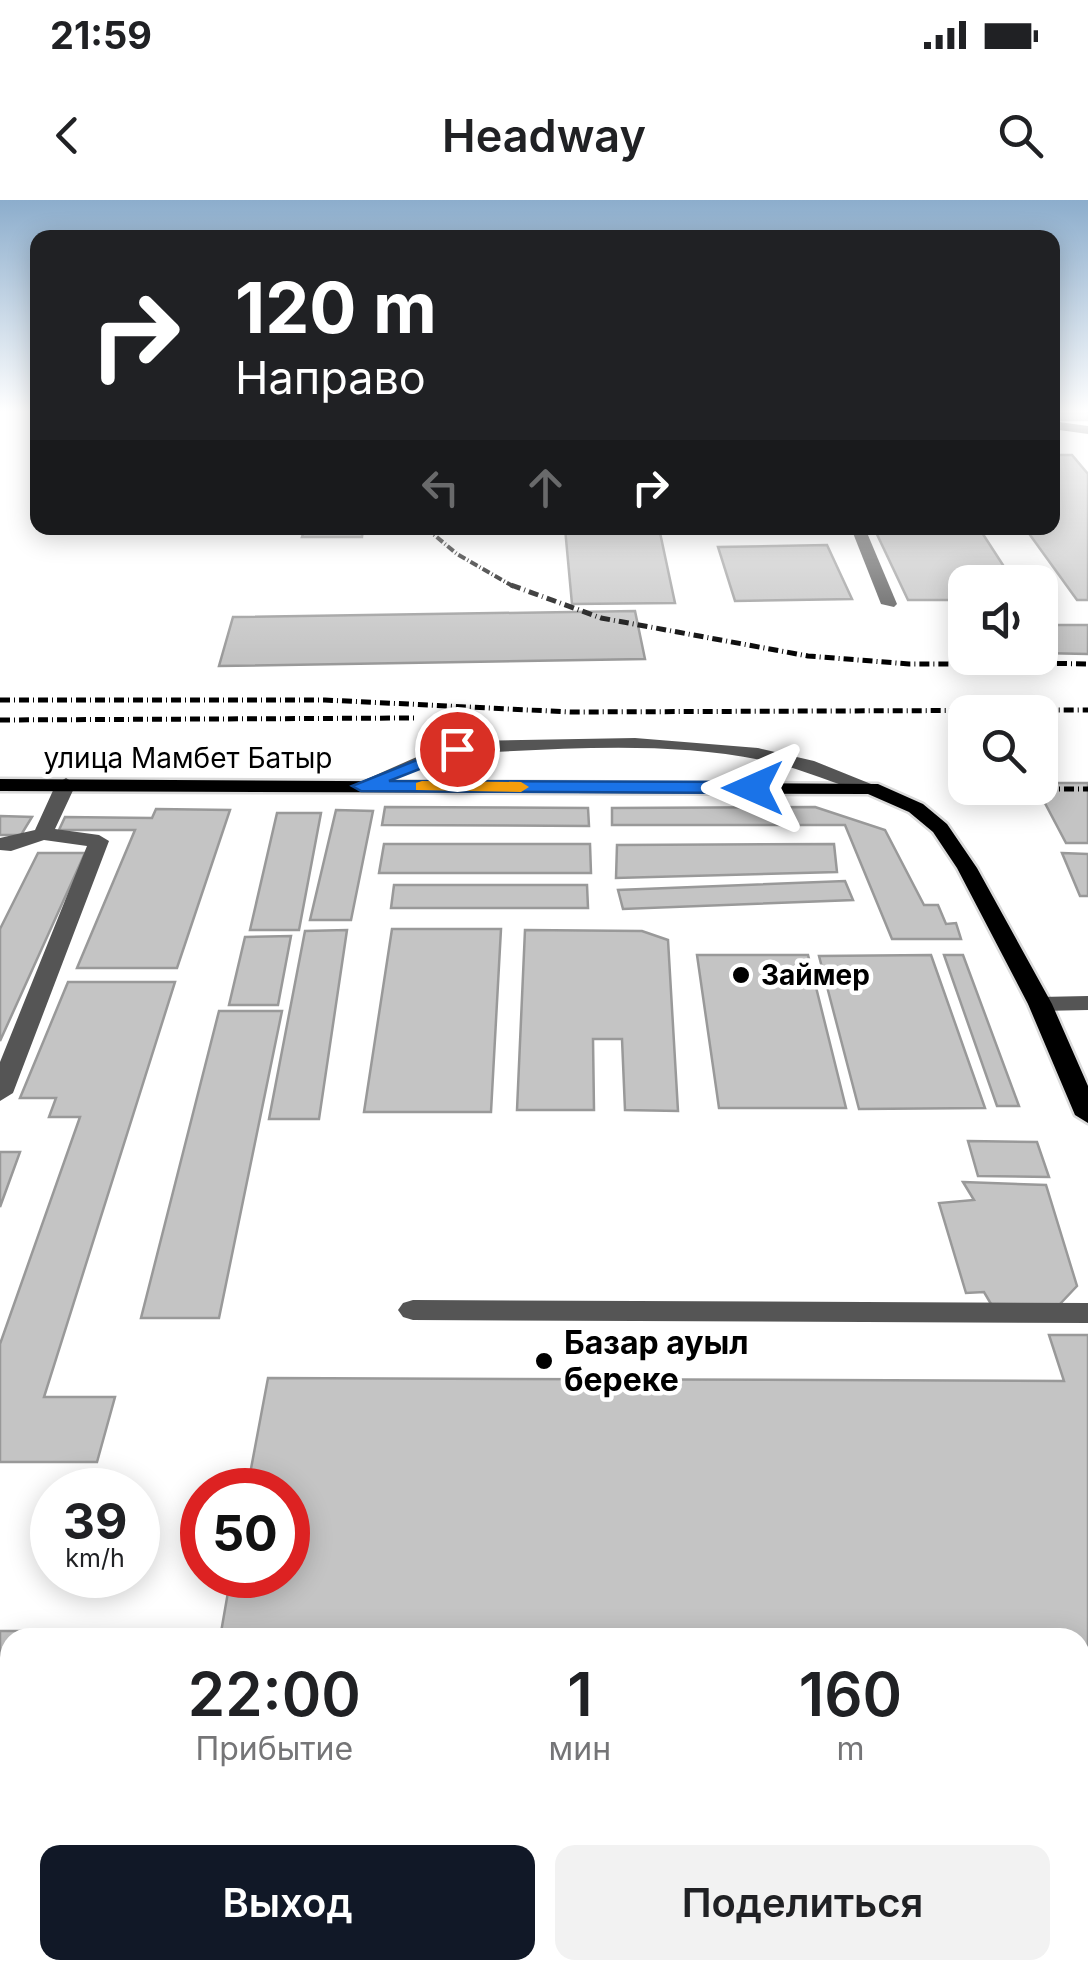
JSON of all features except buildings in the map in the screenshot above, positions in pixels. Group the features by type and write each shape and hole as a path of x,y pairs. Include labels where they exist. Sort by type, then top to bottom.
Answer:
{"main road":[{"name":"улица Мамбет Батыр","path":"0,785 870,788 916,808 940,828 967,868 1040,1004 1088,1115"}],"street":[{"path":"861,535 889,604"},
{"path":"361,786 444,752 470,747 650,746 709,748 798,762 870,788"},
{"path":"42,834 66,784"},
{"path":"0,844 42,834 98,841 0,1093"},
{"path":"1040,1004 1088,1002"},
{"path":"413,1310 1088,1313"}],"railway":[{"path":"434,535 457,554 516,588"},
{"path":"511,585 601,618 808,656 948,664"},
{"path":"1058,663 1088,664"},
{"path":"0,700 325,700 570,712 1088,710"},
{"path":"0,720 415,718"},
{"path":"1058,789 1088,789"}],"slow traffic":[{"path":"422,786 521,787"}],"place":[{"name":"Займер","path":"741,975"},
{"name":"Базар ауыл береке","path":"544,1361"}],"route":[{"path":"457,749 361,786 753,788"}]}
